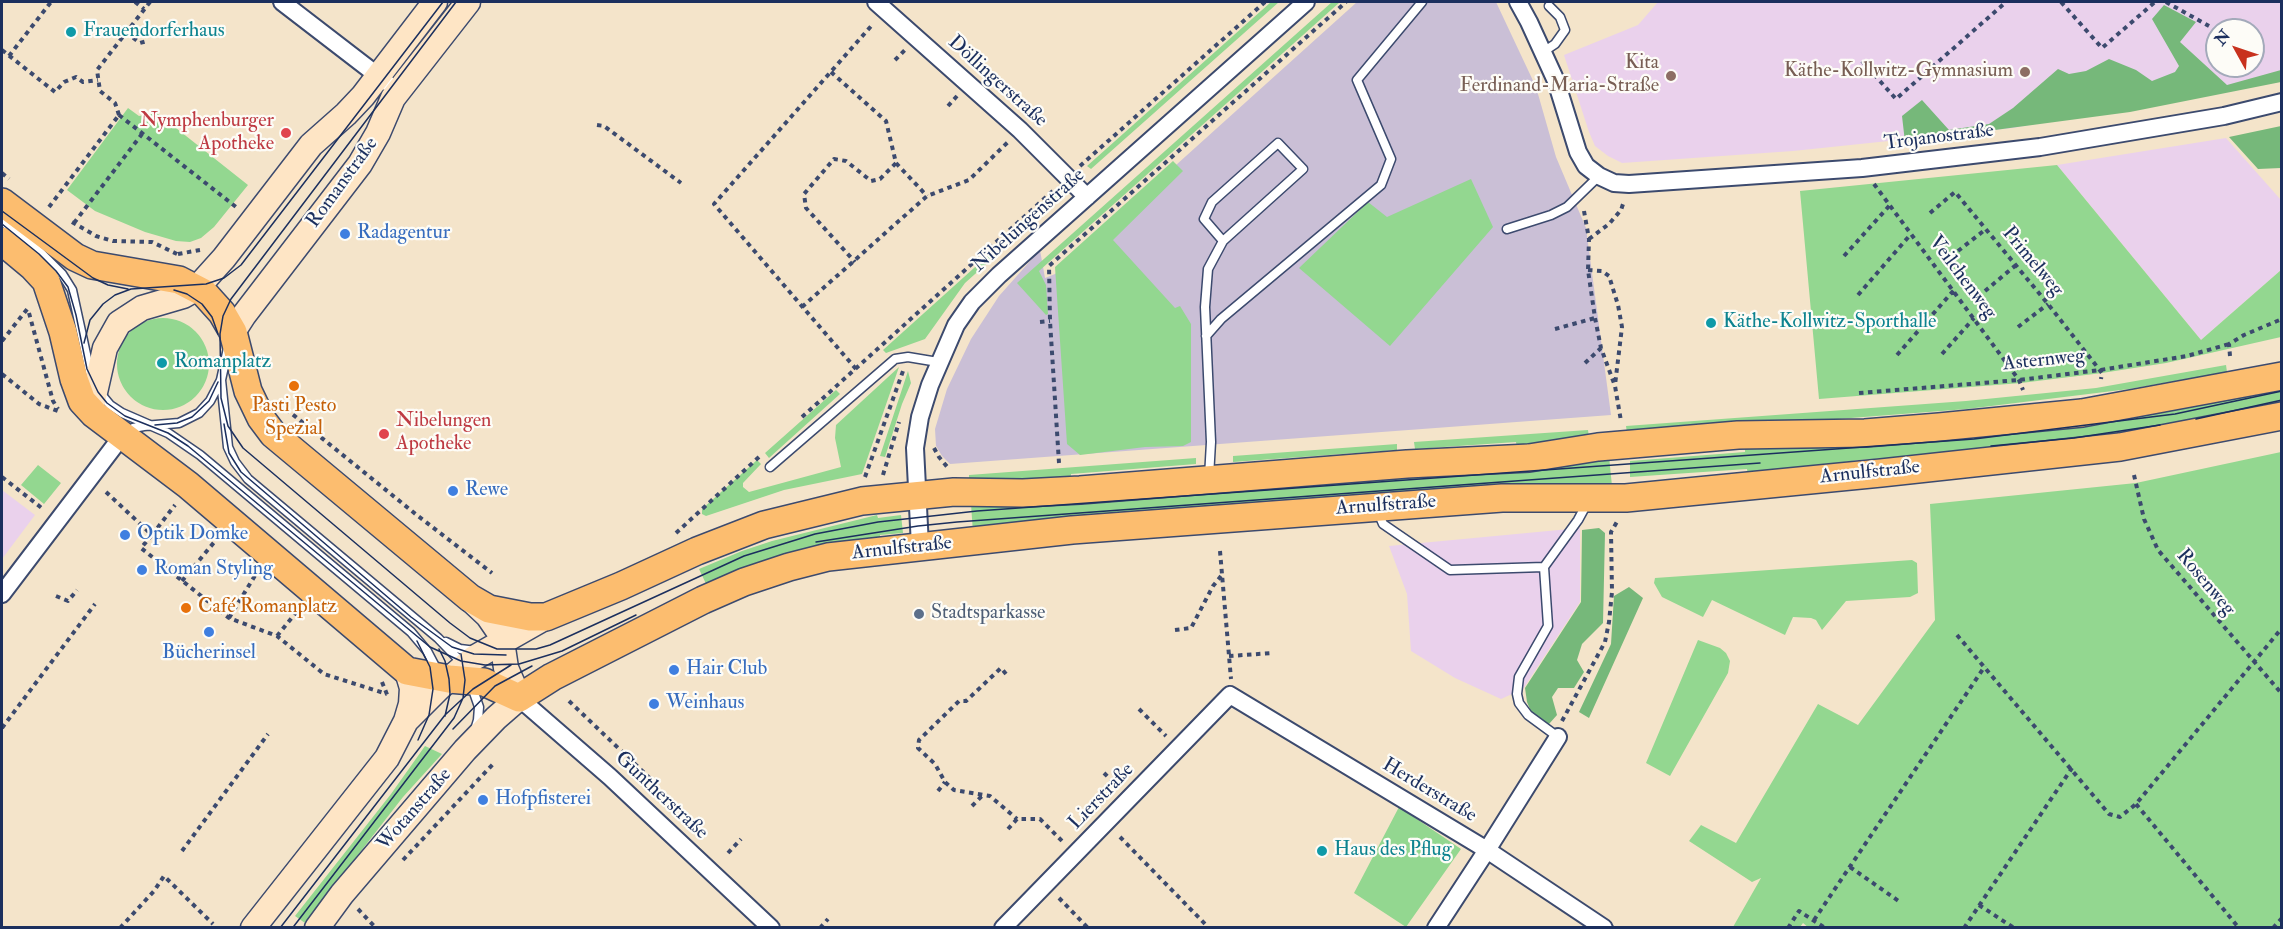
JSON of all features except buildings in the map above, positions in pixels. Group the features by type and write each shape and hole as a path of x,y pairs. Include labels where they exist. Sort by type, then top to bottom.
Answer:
{"main road":[{"name":"Romanstraße","path":"197,288 224,258 311,145 346,114 379,76 435,2"},
{"name":"Romanstraße","path":"233,332 360,164 378,133 393,98 468,2"},
{"path":"2,202 75,257 92,265 109,269 167,277 197,288 213,302 233,332 248,391 267,427 470,598 495,625 494,646 519,698"},
{"path":"2,241 40,274 51,291 63,332 87,392 122,436 195,491 407,671 495,686 519,698"},
{"path":"87,392 105,348 119,323 142,308 187,294 197,288"},
{"name":"Arnulfstraße","path":"453,678 494,646 546,616 764,525 862,501 975,491 1034,492 1407,464 1529,458 1598,447 1738,435 1864,433 1950,426 2082,413 2282,376"},
{"name":"Arnulfstraße","path":"519,698 552,677 643,630 744,582 828,557 1072,530 1376,507 1502,498 1657,495 2073,453 2180,437 2282,416"},
{"name":"Arnulfstraße","path":"470,598 489,609 519,615 546,616"},
{"path":"253,927 387,758 406,721 411,704 412,688 407,671"},
{"path":"406,721 453,678"},
{"name":"Wotanstraße","path":"317,927 342,894 465,750 519,698"}],"street":[{"path":"282,2 399,92"},
{"name":"Nibelungenstraße","path":"920,546 915,460 920,417 938,363 956,325 972,302 1006,268 1306,2"},
{"path":"1518,2 1556,81 1578,152 1586,166 1599,176"},
{"name":"Döllingerstraße","path":"881,6 1020,130 1087,197"},
{"name":"Trojanostraße","path":"1599,176 1614,183 1629,184 1852,169 2028,148 2224,116 2282,102"},
{"path":"2,594 122,436"},
{"name":"Lierstraße","path":"1003,927 1230,695"},
{"name":"Herderstraße","path":"1230,695 1488,850 1604,927"},
{"name":"Guntherstraße","path":"519,698 626,791 771,927"},
{"path":"1436,927 1488,850 1559,732"}],"lane":[{"path":"1206,336 1221,320 1381,185 1391,159 1357,80 1422,2"},
{"path":"1543,52 1555,44 1565,30 1560,17 1549,6"},
{"path":"1209,480 1210,442 1205,307 1208,269 1223,241 1303,169 1278,143 1212,202 1204,219 1223,241"},
{"path":"1507,229 1551,215 1567,207 1599,176"},
{"path":"2,221 40,252 62,274 72,290 87,364 87,392 104,399 117,410 181,440 402,624 478,707 478,720 465,750"},
{"path":"40,252 46,266 51,291"},
{"path":"122,436 133,428 167,426 193,417 210,400 221,380 233,332"},
{"path":"770,467 896,359 908,357 938,363"},
{"path":"221,380 228,447 235,462 248,478 438,638 460,649 474,652 494,646"},
{"path":"1559,732 1528,716 1517,694 1519,677 1548,626 1544,567 1578,520 1584,509 1585,498"},
{"path":"1376,507 1383,524 1450,570 1544,567"},
{"path":"438,638 453,678"}],"path":[{"path":"9,56 51,2"},
{"path":"135,2 144,9"},
{"path":"150,2 97,70 100,91 115,103 118,115 238,208"},
{"path":"795,423 1265,2"},
{"path":"1059,463 1049,266 1346,2"},
{"path":"1862,61 1896,99 2006,2"},
{"path":"2061,2 2102,48 2155,2"},
{"path":"2166,2 2205,24"},
{"path":"856,369 714,204 831,72 881,6"},
{"path":"126,32 140,43 147,41"},
{"path":"2,50 55,92 63,82 76,77 83,82 98,80"},
{"path":"831,72 886,121 896,163 927,196"},
{"path":"57,213 49,207 118,115"},
{"path":"597,125 604,126 681,183"},
{"path":"802,307 927,196 969,180 1020,130"},
{"path":"74,224 142,134"},
{"path":"855,262 806,208 804,194 834,159 846,161 871,182 880,179 896,163"},
{"path":"1589,239 1609,224 1621,210 1629,184"},
{"name":"Veilchenweg","path":"1875,185 2019,380 2023,390"},
{"name":"Primelweg","path":"1930,213 1955,192 2100,370"},
{"path":"1579,196 1589,239 1588,270 1595,318 1615,386 1621,420"},
{"path":"1844,256 1890,206"},
{"path":"65,218 96,236 113,241 152,242 177,254"},
{"path":"1958,251 1986,229"},
{"path":"1858,295 1911,234"},
{"path":"1985,291 2016,265"},
{"path":"1588,270 1602,271 1609,276 1618,305 1622,327 1615,386"},
{"path":"1897,355 1954,290"},
{"path":"2018,327 2048,304"},
{"path":"2,341 28,308"},
{"path":"1555,329 1595,318"},
{"path":"1942,354 1974,318"},
{"name":"Asternweg","path":"1859,393 2019,380 2187,356 2229,344 2282,319"},
{"path":"1040,322 1050,321"},
{"path":"2229,344 2230,356"},
{"path":"1586,363 1602,348"},
{"path":"863,481 908,357"},
{"path":"2100,370 2101,379"},
{"path":"2,374 39,404 58,411"},
{"path":"283,407 417,516 492,573"},
{"path":"670,538 760,455"},
{"name":"Rosenweg","path":"2134,475 2144,519 2158,550 2282,694"},
{"path":"2,477 43,509"},
{"path":"106,492 152,535"},
{"path":"176,505 141,548 229,618 277,636 324,674 388,694"},
{"path":"1559,732 1605,642 1612,592 1611,532 1621,516"},
{"path":"182,581 216,539"},
{"path":"1220,551 1230,695"},
{"path":"229,618 257,573"},
{"path":"1175,630 1191,628 1213,586 1222,575"},
{"path":"56,596 68,602 77,590"},
{"path":"2,728 95,604"},
{"path":"277,636 299,609"},
{"path":"1957,634 2109,813 2120,817 2136,804 2282,628"},
{"path":"1229,656 1273,653"},
{"path":"1814,920 1984,666"},
{"path":"1006,674 1001,668 968,703 959,701 919,740 918,748 935,764 945,782 954,790 990,796 1017,819 1040,819 1076,854"},
{"path":"569,701 658,786"},
{"path":"1139,709 1178,748"},
{"path":"182,851 268,734"},
{"path":"401,862 494,763"},
{"path":"1964,927 2072,768"},
{"path":"1104,773 1118,787"},
{"path":"938,791 945,782"},
{"path":"972,806 983,795"},
{"path":"2136,804 2240,927"},
{"path":"1040,819 1045,813"},
{"path":"1008,829 1017,819"},
{"path":"1120,837 1208,927"},
{"path":"728,853 741,839"},
{"path":"1850,867 1900,902"},
{"path":"120,927 154,891 164,876 213,924"},
{"path":"1059,898 1088,927"},
{"path":"1979,905 2014,927"},
{"path":"353,919 361,906"},
{"path":"1788,927 1799,911 1824,927"},
{"path":"2273,927 2282,918"},
{"path":"820,927 828,919"}],"shaded area":[{"path":"1357,2 1496,2 1536,87 1556,157 1586,228 1611,415 950,464 936,446 935,429 947,389 971,339 999,296 1040,250 1045,278 1055,274"},
{"name":"Käthe-Kollwitz-Gymnasium","path":"1658,2 2281,2 2281,78 2013,128 1793,151 1622,163 1595,146 1564,55 1638,25"},
{"path":"2226,138 2281,200 2281,270 2201,340 2057,165"},
{"path":"2,490 35,515 2,559"},
{"path":"1580,528 1580,602 1523,689 1501,699 1455,678 1411,651 1407,594 1389,546"}],"green space":[{"path":"1271,2 1279,2 1091,169 1087,166"},
{"path":"1332,2 1340,2 1039,271 1046,285 1048,314 1046,315 1017,283"},
{"path":"2164,5 2196,22 2180,42 2205,65 2205,78 2219,78 2227,85 2252,78 2265,78 2265,74 2281,70 2281,82 2130,112 1905,142 1902,116 1922,100 1949,130 1989,124 2013,108 2058,69 2069,74 2086,71 2109,59 2136,70 2152,81 2175,72 2179,66 2152,19"},
{"path":"128,108 139,116 157,113 248,185 214,227 201,238 190,242 176,241 145,232 95,211 67,190"},
{"path":"2281,126 2281,168 2258,169 2229,137"},
{"path":"1173,161 1183,171 1113,240 1175,308 1180,306 1191,324 1191,442 1183,446 1145,447 1080,455 1067,444 1055,267"},
{"path":"2057,165 2201,340 2281,270 2281,337 2166,363 2102,373 2021,383 1819,399 1800,191"},
{"path":"1471,179 1493,227 1390,346 1299,268 1368,202 1387,217"},
{"path":"1055,195 1059,199 965,283 925,339 886,353 883,350"},
{"path":"163,318 181,321 196,331 206,346 209,364 206,382 196,397 181,407 163,410 145,407 130,397 120,382 117,364 120,346 130,331 145,321"},
{"path":"2226,365 2227,372 2129,389 1967,409 1838,419 1838,424 1627,433 1626,426 1966,401 2096,388"},
{"path":"899,367 862,474 784,490 706,516 702,514 702,509 757,460 761,464 743,483 743,487 749,492 841,467 835,438 836,425"},
{"path":"908,371 911,383 885,457 880,456"},
{"path":"2281,385 2281,406 2178,429 1975,452 1859,460 1748,476 1747,469 1630,477 1630,461 1745,452 1745,444"},
{"path":"836,390 840,394 769,458 765,453"},
{"path":"1588,430 1589,437 1517,448 1516,442 1415,449 1414,442"},
{"path":"1397,444 1397,450 1233,462 1233,456"},
{"path":"2281,452 2281,927 1809,928 1803,923 1800,927 1733,927 1761,878 1752,882 1689,841 1701,825 1736,843 1818,704 1858,725 1935,620 1930,504 2136,483"},
{"path":"1609,456 1612,486 973,533 971,504"},
{"path":"1196,458 1196,464 1071,474 1071,479 969,483 969,475"},
{"path":"38,465 61,483 44,504 21,485"},
{"path":"877,515 878,518 901,515 903,533 880,535 880,539 708,588 699,569 772,541"},
{"path":"1599,528 1605,533 1603,623 1582,644 1577,660 1584,672 1574,688 1558,688 1552,697 1557,715 1549,724 1532,714 1525,688 1581,602 1582,530"},
{"path":"1912,560 1917,563 1918,593 1910,597 1846,601 1822,630 1816,620 1793,617 1785,635 1712,600 1703,617 1662,597 1654,583 1655,578"},
{"path":"1629,587 1643,598 1589,718 1579,712 1611,644 1614,596"},
{"path":"1698,640 1720,648 1726,653 1730,661 1728,673 1670,776 1646,763"},
{"path":"425,746 442,754 403,797 305,923 295,916 391,794"},
{"path":"1399,807 1461,849 1406,927 1354,893"}],"tram line":[{"path":"84,343 90,320 103,304 115,295 131,289 206,284 224,278 241,265 443,2"},
{"path":"456,2 231,299 223,316 220,334 221,398 228,426 243,448 450,623 470,638 497,649 536,649 550,645 744,556 815,534 878,522 977,511 1974,439 2175,414 2282,391"},
{"path":"2,211 93,278 108,285 128,289"},
{"path":"2,224 39,254 68,287 87,369 98,392 107,403 125,416 168,433 188,446 430,647 461,661 485,665 519,664 562,651 636,615"},
{"path":"174,290 187,294 202,304 212,317 218,334"},
{"path":"155,425 177,423 192,417 209,401 218,382"},
{"path":"2196,419 2282,400"},
{"path":"224,424 229,453 241,472 411,617 452,647 474,654 506,655"},
{"path":"1991,446 2074,438 2160,425"},
{"path":"816,542 957,522 1760,463"},
{"path":"417,641 430,667 433,689 429,715 418,740"},
{"path":"439,649 445,661 449,679 450,694 445,716"},
{"path":"294,926 454,718 463,698 465,680 461,654"},
{"path":"280,928 445,715 473,689 511,665"},
{"path":"453,729 495,686 532,666"}],"place":[{"name":"Frauendorferhaus","path":"71,32"},
{"name":"Käthe-Kollwitz-Gymnasium","path":"2025,72"},
{"name":"Kita Ferdinand-Maria-Straße","path":"1671,76"},
{"name":"Nymphenburger Apotheke","path":"286,133"},
{"name":"Radagentur","path":"345,234"},
{"name":"Käthe-Kollwitz-Sporthalle","path":"1711,323"},
{"name":"Romanplatz","path":"162,363"},
{"name":"Pasti Pesto Spezial","path":"294,386"},
{"name":"Nibelungen Apotheke","path":"384,434"},
{"name":"Rewe","path":"453,491"},
{"name":"Optik Domke","path":"125,535"},
{"name":"Roman Styling","path":"142,570"},
{"name":"Café Romanplatz","path":"186,608"},
{"name":"Stadtsparkasse","path":"919,614"},
{"name":"Bücherinsel","path":"209,632"},
{"name":"Hair Club","path":"674,670"},
{"name":"Weinhaus","path":"654,704"},
{"name":"Hofpfisterei","path":"483,800"},
{"name":"Haus des Pflug","path":"1322,851"}]}
